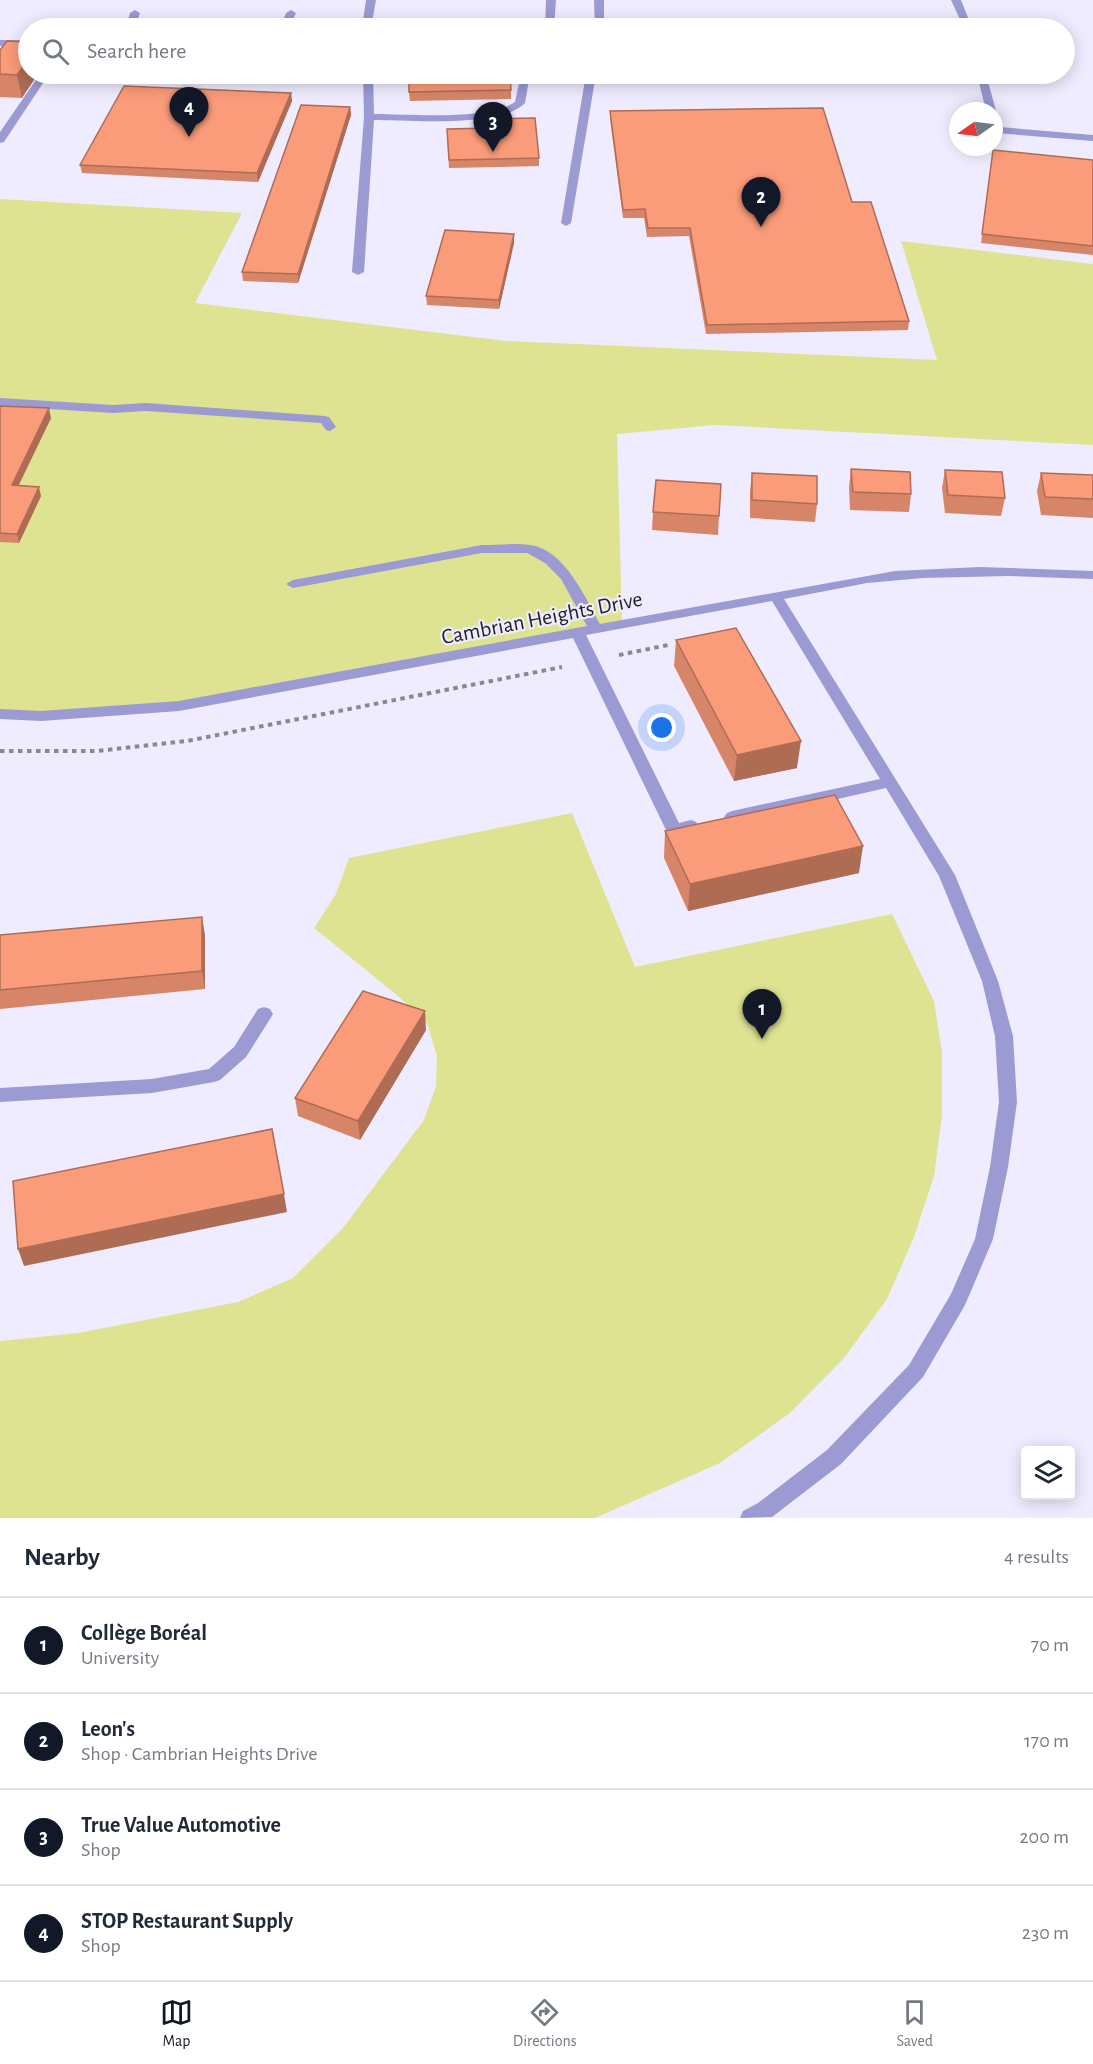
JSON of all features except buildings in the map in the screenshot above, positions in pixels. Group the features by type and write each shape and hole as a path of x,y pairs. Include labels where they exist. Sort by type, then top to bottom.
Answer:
{"street":[{"path":"368,18 371,0"},
{"path":"551,18 552,0"},
{"path":"599,0 600,18"},
{"path":"956,0 964,18"},
{"path":"133,18 135,13"},
{"path":"289,18 291,13"},
{"path":"0,43 18,43"},
{"path":"0,140 37,84"},
{"path":"358,272 369,117 368,84"},
{"path":"369,117 487,116 509,111 520,103 523,84"},
{"path":"566,222 589,84"},
{"path":"984,84 989,102"},
{"path":"1003,131 1093,138"},
{"path":"0,402 112,409 146,407 235,413 325,420 330,427"},
{"path":"293,584 482,549 530,549 550,560 567,577 596,629"},
{"name":"Cambrian Heights Drive","path":"0,714 41,716 179,706 910,573 1026,570 1093,575"},
{"path":"750,1518 765,1510 834,1457 916,1371 958,1299 984,1239 999,1167 1008,1102 1004,1036 990,981 947,875 776,596"},
{"path":"578,633 674,830 890,782"},
{"path":"0,1095 152,1086 214,1075 240,1052 264,1014"}],"path":[{"path":"0,751 96,751 188,741 673,644"}],"green space":[{"path":"0,199 242,213 195,303 506,341 937,360 901,241 1093,264 1093,445 715,425 617,434 622,622 270,689 111,711 0,712"},
{"path":"572,813 635,967 892,914 934,1001 942,1052 942,1115 934,1176 914,1237 887,1299 844,1358 790,1413 720,1463 595,1518 0,1518 0,1341 78,1333 238,1302 293,1278 343,1228 424,1120 436,1086 437,1056 427,1023 397,995 314,928 336,894 349,858"}],"place":[{"name":"STOP Restaurant Supply","path":"189,137"},
{"name":"True Value Automotive","path":"493,152"},
{"name":"Leon's","path":"761,227"},
{"name":"Collège Boréal","path":"762,1039"}]}
